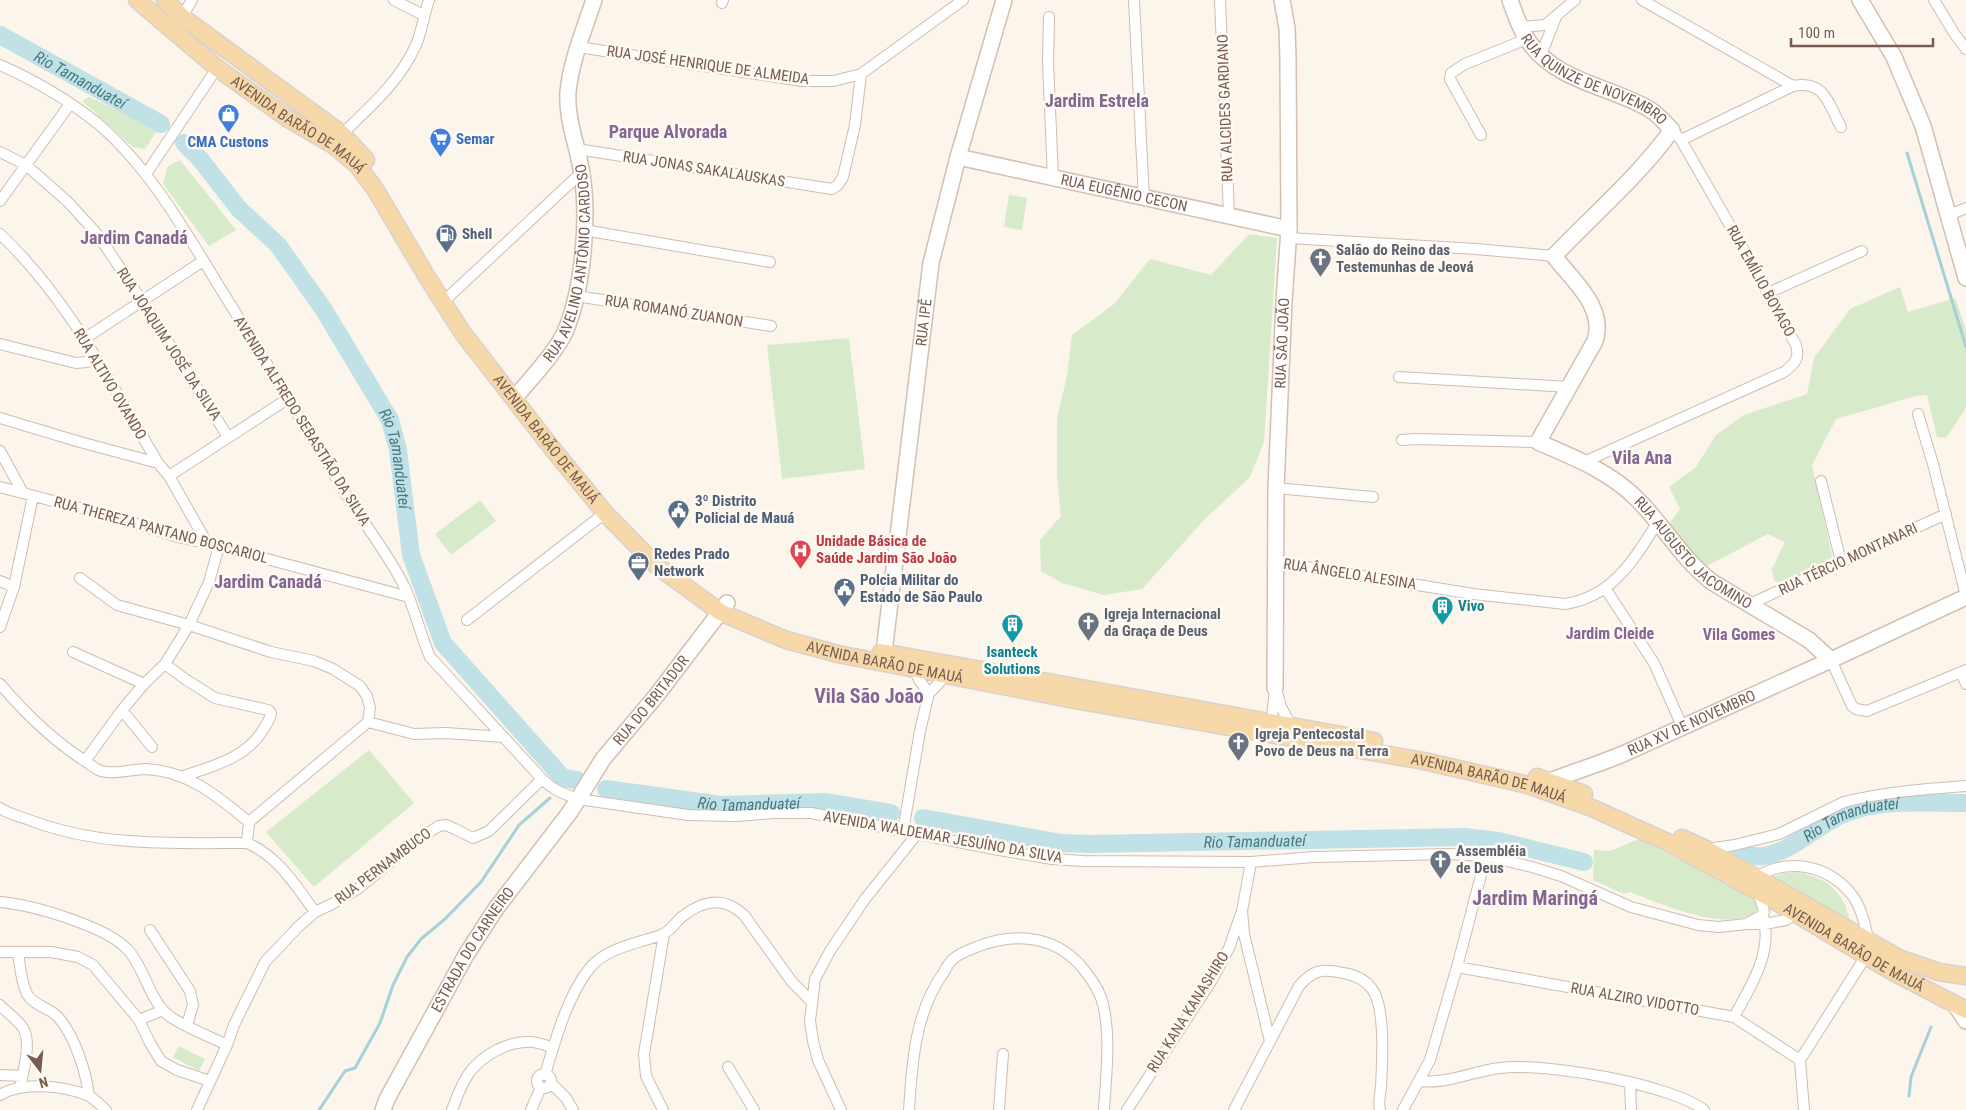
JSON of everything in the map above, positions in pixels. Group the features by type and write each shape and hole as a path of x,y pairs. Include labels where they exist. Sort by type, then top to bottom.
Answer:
{"main road":[{"name":"AVENIDA BARÃO DE MAUÁ","path":"137,0 217,68 287,118 332,145 357,165 375,189 446,299"},
{"name":"AVENIDA BARÃO DE MAUÁ","path":"165,0 182,17 342,134 365,159 378,178 482,359 548,430 644,541 723,607 775,627 809,637 1270,728 1528,785 1632,825 1757,884 1868,949 1961,1008"},
{"path":"287,118 296,113 298,101"},
{"name":"AVENIDA BARÃO DE MAUÁ","path":"516,396 605,512 656,565 723,607 786,640 838,654 915,670 1270,728 1291,725 1471,760 1549,781 1634,814 1706,849 1795,913 1868,949 1928,969 1966,977"},
{"path":"838,654 842,652 869,654 884,652"},
{"path":"1961,1008 1951,999 1951,993 1956,984 1966,977"}],"street":[{"path":"182,17 192,0"},
{"path":"394,0 424,15"},
{"path":"342,134 378,99 399,75 417,42 429,0"},
{"name":"RUA AVELINO ANTÔNIO CARDOSO","path":"516,396 541,367 564,333 576,296 586,210 582,172 572,126 568,94 571,72 594,0"},
{"name":"RUA JOSÉ HENRIQUE DE ALMEIDA","path":"578,47 802,81 833,80 860,74 963,0"},
{"name":"RUA IPÊ","path":"884,652 932,263 958,157 1004,0"},
{"path":"1134,0 1144,199"},
{"name":"RUA ALCIDES GARDIANO","path":"1220,0 1229,215"},
{"name":"RUA QUINZE DE NOVEMBRO","path":"1510,0 1524,33 1541,55 1556,67 1578,79 1599,86 1650,110 1676,135 1658,149 1620,191 1554,256"},
{"path":"1482,134 1450,79 1451,73 1524,33 1545,25 1575,0"},
{"path":"1642,0 1793,86"},
{"path":"1860,0 1894,57 1923,126 1966,278"},
{"path":"1934,0 1966,49"},
{"name":"RUA SÃO JOÃO","path":"1270,728 1275,688 1276,488 1284,301 1289,233 1288,59 1285,1"},
{"path":"1541,55 1557,16"},
{"path":"1049,17 1048,62 1053,178"},
{"name":"AVENIDA ALFREDO SEBASTIÃO DA SILVA","path":"0,65 34,80 97,123 146,174 203,261 344,492 393,566 409,597 420,635 430,657 551,788 578,799"},
{"path":"146,174 217,68"},
{"name":"RUA JONAS SAKALAUSKAS","path":"577,149 832,189 838,185 843,177 855,125 860,74"},
{"path":"1676,135 1793,86 1803,84 1816,86 1841,127"},
{"path":"0,201 70,104"},
{"name":"RUA EMÍLIO BOYAGO","path":"1584,462 1756,386 1792,366 1798,356 1796,345 1768,293 1676,135"},
{"name":"RUA JOAQUIM JOSÉ DA SILVA","path":"0,152 26,166 68,202 98,235 228,437"},
{"name":"RUA EUGÊNIO CECON","path":"958,157 1144,199 1229,215 1289,233"},
{"path":"446,299 582,172"},
{"path":"1949,215 1966,208"},
{"path":"584,230 770,262"},
{"path":"1289,233 1554,256 1590,301 1597,319 1598,332 1595,341 1538,442 1402,440"},
{"name":"RUA ALTIVO OVANDO","path":"0,234 39,274 84,339 208,542"},
{"path":"1768,293 1862,251"},
{"path":"84,339 203,261"},
{"name":"RUA ROMANÓ ZUANON","path":"576,296 771,326"},
{"path":"0,344 76,363 95,359"},
{"path":"1399,378 1569,387"},
{"path":"169,476 288,398"},
{"path":"1918,414 1946,514 1966,596"},
{"path":"0,418 158,463"},
{"name":"RUA AUGUSTO JACOMINO","path":"1538,442 1584,462 1636,498 1701,574 1809,640 1831,660 1852,706 1860,711 1875,709 1964,671"},
{"path":"0,451 28,495 14,587 0,627"},
{"path":"1821,481 1841,562"},
{"name":"RUA THEREZA PANTANO BOSCARIOL","path":"0,486 114,517 178,537 208,542 409,597"},
{"path":"1276,488 1373,497"},
{"path":"468,620 605,512"},
{"name":"RUA TÉRCIO MONTANARI","path":"1750,604 1946,514"},
{"name":"RUA ÂNGELO ALESINA","path":"1276,562 1472,594 1542,603 1566,604 1580,602 1606,588 1636,556 1657,523"},
{"path":"85,761 122,710 144,684 165,664 189,625 209,582 219,546"},
{"path":"80,578 118,605 189,625 271,652 314,661 333,668 360,686 367,696 370,708 368,722 249,822 248,843"},
{"path":"0,581 14,587"},
{"path":"1606,588 1654,663 1682,726"},
{"name":"RUA XV DE NOVEMBRO","path":"1549,781 1600,764 1831,660 1966,596"},
{"name":"RUA DO BRITADOR","path":"578,799 603,759 656,696 723,607"},
{"path":"73,652 144,684"},
{"path":"165,664 215,698 268,710 272,713 259,737 245,750 217,764 184,776"},
{"path":"903,831 920,731 929,693 940,685 946,675 966,667"},
{"path":"915,670 919,680 929,693"},
{"path":"1964,671 1966,684"},
{"path":"0,684 23,711 72,754 100,771 146,769 184,776 205,789 249,822"},
{"name":"RUA SÃO JOÃO","path":"1275,688 1281,707 1291,725"},
{"path":"122,710 152,747"},
{"path":"368,722 414,734 446,733 503,737"},
{"name":"RUA PERNAMBUCO","path":"195,1109 210,1081 234,1025 265,962 288,937 315,912 359,888 418,839 439,826 455,828 473,838 489,831 542,779"},
{"path":"1706,849 1735,845 1779,834 1844,802 1904,791 1966,786"},
{"name":"AVENIDA WALDEMAR JESUÍNO DA SILVA","path":"578,799 688,815 737,816 810,813 1052,859 1083,861 1251,862 1314,857 1449,854 1486,856 1560,876 1631,907 1698,925 1719,927 1764,920"},
{"name":"ESTRADA DO CARNEIRO","path":"383,1110 387,1099 466,955 495,910 578,799"},
{"path":"0,808 53,829 104,840 248,843 259,848 288,875 315,912"},
{"path":"841,1110 815,1052 810,1021 815,979 830,951 865,899 917,834"},
{"path":"1403,1110 1421,1080 1430,1060 1486,856"},
{"path":"1251,862 1242,911 1247,948 1270,1041"},
{"path":"1734,1017 1756,975 1765,952 1767,936 1764,908 1757,884 1770,870 1791,865 1805,865 1828,874 1839,881 1852,896 1860,911 1868,949 1800,1060 1804,1110"},
{"path":"0,902 65,917 116,941 129,950 163,1010 175,1019 227,1045"},
{"path":"531,1110 540,1087 547,1088 553,1048 579,984 596,961 607,954 664,934 682,916 707,903 718,902 736,907 744,915 792,982 811,1000"},
{"name":"RUA KANA KANASHIRO","path":"1127,1110 1212,980 1229,948 1242,911"},
{"path":"1764,920 1786,920 1795,913"},
{"path":"150,930 190,991 192,1005 187,1025"},
{"path":"663,1110 646,1076 644,1054 664,934"},
{"path":"909,1110 912,1064 920,1021 935,984 952,960 969,950 988,943 1012,938 1049,942 1078,962 1095,983 1103,1003 1106,1020 1107,1052 1104,1110"},
{"path":"0,952 51,952 78,957 94,965 139,1020 150,1044 161,1060 177,1070 210,1081"},
{"path":"18,952 28,995 36,1003 58,1017 65,1028 79,1054 87,1079 89,1096"},
{"name":"RUA ALZIRO VIDOTTO","path":"1457,967 1734,1017 1800,1060"},
{"path":"1234,1110 1299,986 1314,972 1325,970 1352,974 1366,981 1374,990 1382,1022 1380,1110"},
{"path":"0,1005 24,1029 26,1051 20,1088"},
{"path":"1961,1008 1966,1021"},
{"path":"139,1020 163,1010"},
{"path":"452,1110 470,1072 483,1059 514,1043 528,1042 553,1048"},
{"path":"999,1110 1003,1054"},
{"path":"728,1067 754,1110"},
{"path":"1421,1080 1448,1079 1502,1067 1532,1067 1630,1083 1680,1097 1704,1110"},
{"path":"0,1075 22,1076"},
{"path":"548,1079 566,1098 573,1110"},
{"path":"1630,1083 1631,1110"},
{"path":"0,1095 8,1090 20,1088 35,1086 50,1088 89,1096 106,1110"}],"green space":[{"path":"89,97 158,129 145,149 133,147 82,101"},
{"path":"180,160 236,230 209,246 163,184 168,166"},
{"path":"1009,195 1027,198 1022,230 1004,227"},
{"path":"1249,234 1277,238 1264,442 1250,477 1204,520 1142,589 1104,595 1062,583 1041,571 1040,540 1061,516 1057,479 1057,418 1067,376 1072,335 1114,304 1150,259 1211,275"},
{"path":"1900,287 1908,312 1955,298 1966,330 1966,408 1946,438 1937,437 1927,395 1916,396 1836,419 1812,465 1833,561 1786,586 1774,581 1772,569 1785,542 1768,534 1703,568 1668,526 1680,509 1669,487 1696,467 1716,435 1744,415 1807,394 1814,358 1850,309"},
{"path":"849,338 865,469 782,479 767,345"},
{"path":"480,500 496,521 451,555 435,534"},
{"path":"369,750 414,803 314,887 266,832"},
{"path":"1639,839 1758,899 1759,910 1746,917 1731,919 1695,915 1630,892 1624,894 1593,880 1594,850 1610,851"},
{"path":"1797,872 1819,879 1836,890 1848,911 1848,926 1769,878 1785,873"},
{"path":"179,1046 205,1059 199,1071 173,1057"}],"waterway":[{"name":"Rio Tamanduateí","path":"0,35 161,124"},
{"name":"Rio Tamanduateí","path":"184,143 200,159 239,209 278,245 324,310 390,420 398,450 411,555 443,643 563,778 577,780"},
{"path":"1907,153 1966,347"},
{"name":"Rio Tamanduateí","path":"606,789 721,805 827,802 891,813"},
{"path":"319,1110 345,1071 355,1068 380,1023 393,985 407,957 421,939 445,919 481,882 519,825 550,798"},
{"name":"Rio Tamanduateí","path":"1741,855 1761,856 1775,853 1794,844 1841,815 1871,806 1919,802 1966,803"},
{"name":"Rio Tamanduateí","path":"923,818 1061,843 1465,837 1499,841 1584,862"},
{"path":"1909,1096 1911,1077 1931,1027"}],"place":[{"name":"CMA Custons","path":"228,133"},
{"name":"Semar","path":"440,158"},
{"name":"Shell","path":"446,253"},
{"name":"Salão do Reino das Testemunhas de Jeová","path":"1320,278"},
{"name":"3º Distrito Policial de Mauá","path":"679,529"},
{"name":"Unidade Básica de Saúde Jardim São João","path":"800,569"},
{"name":"Redes Prado Network","path":"638,582"},
{"name":"Polcia Militar do Estado de São Paulo","path":"844,608"},
{"name":"Vivo","path":"1442,625"},
{"name":"Igreja Internacional da Graça de Deus","path":"1088,642"},
{"name":"Isanteck Solutions","path":"1012,643"},
{"name":"Igreja Pentecostal Povo de Deus na Terra","path":"1239,762"},
{"name":"Assembléia de Deus","path":"1440,879"}],"district":[{"name":"Jardim Estrela","path":"1097,101"},
{"name":"Parque Alvorada","path":"668,132"},
{"name":"Jardim Canadá","path":"134,238"},
{"name":"Vila Ana","path":"1642,458"},
{"name":"Jardim Canadá","path":"268,582"},
{"name":"Jardim Cleide","path":"1610,633"},
{"name":"Vila Gomes","path":"1739,634"},
{"name":"Vila São João","path":"869,696"},
{"name":"Jardim Maringá","path":"1535,898"}]}
